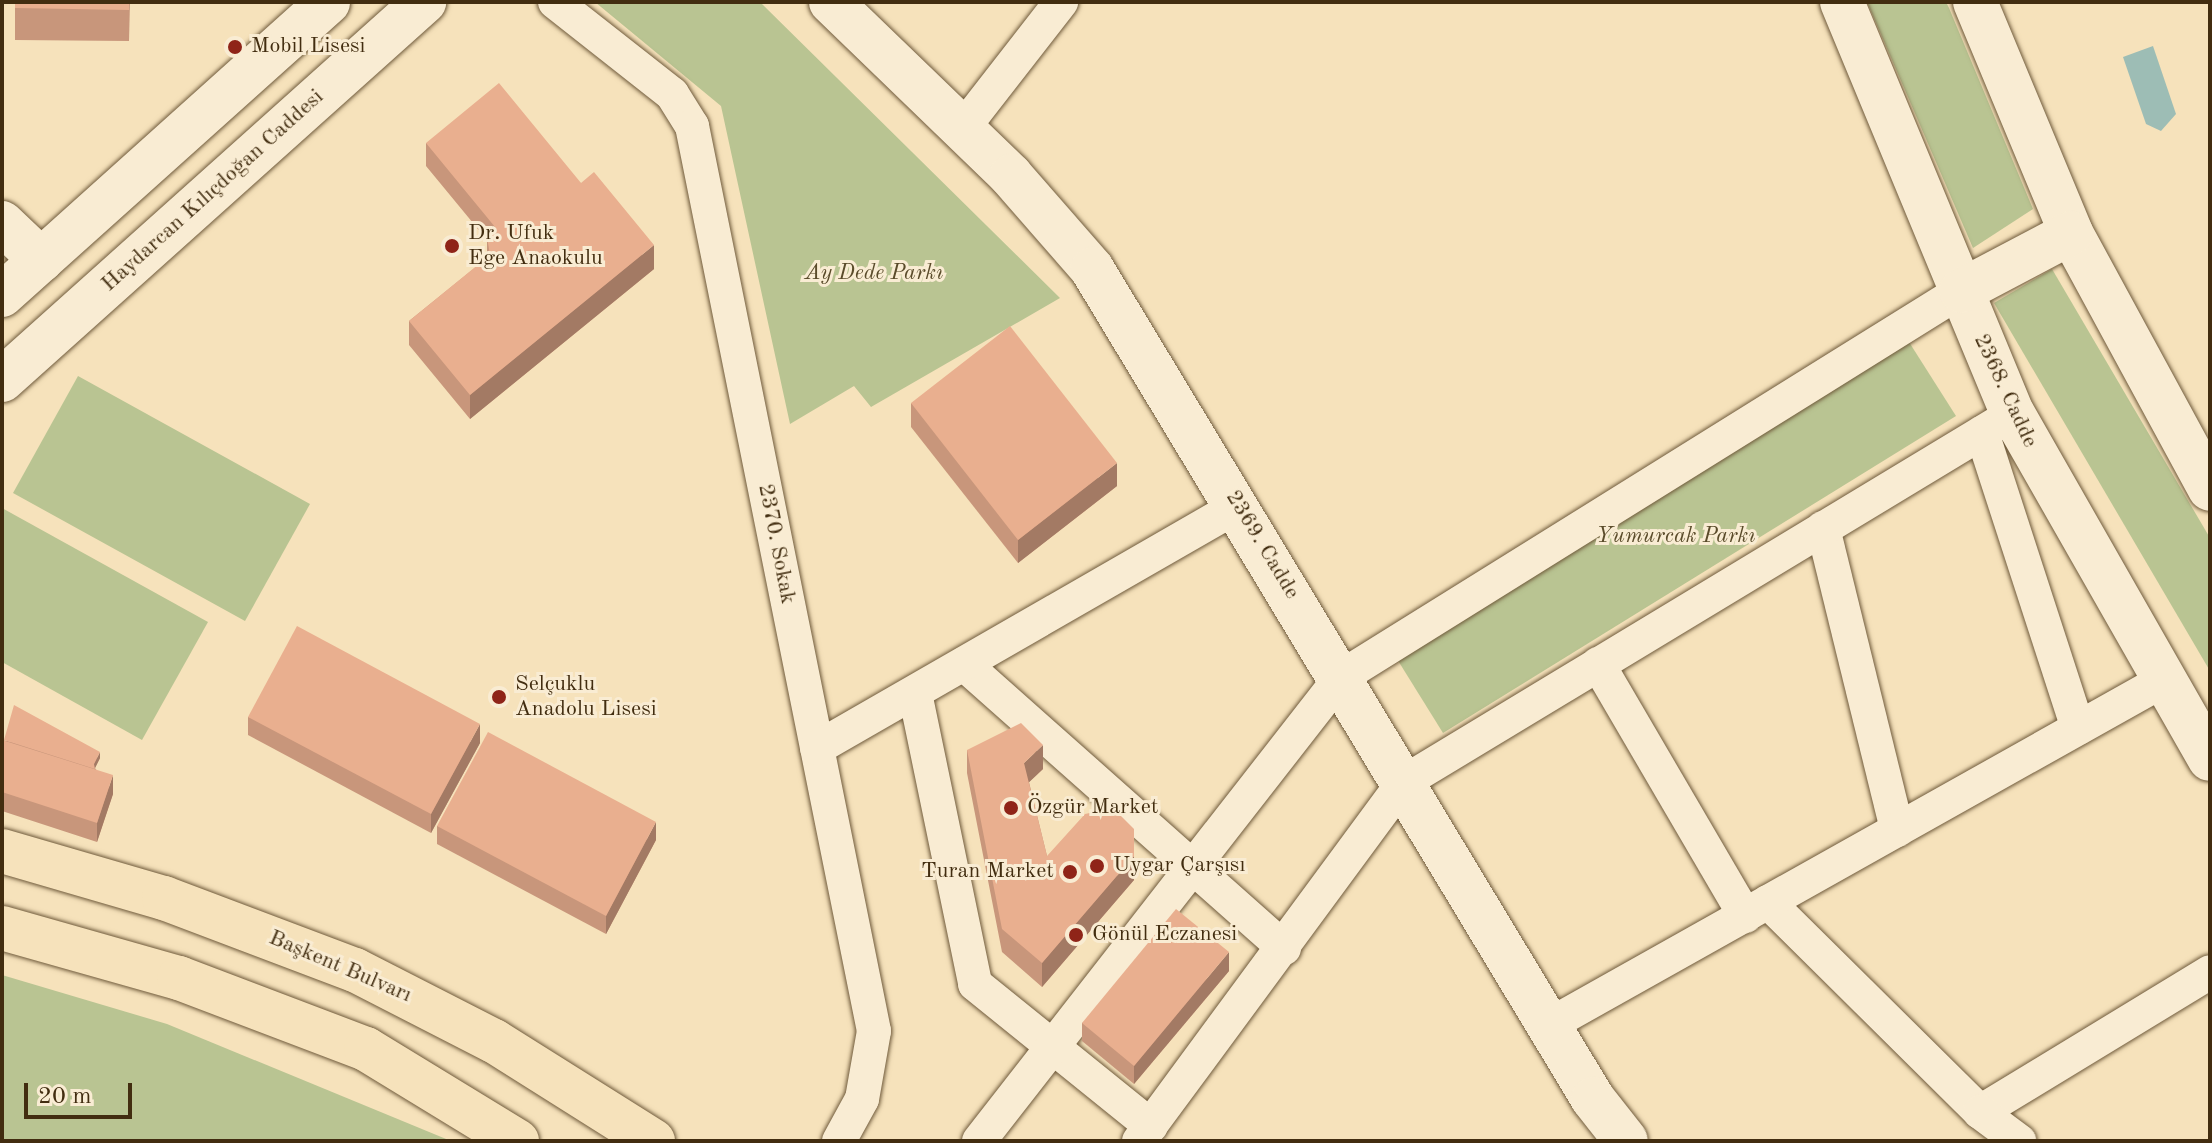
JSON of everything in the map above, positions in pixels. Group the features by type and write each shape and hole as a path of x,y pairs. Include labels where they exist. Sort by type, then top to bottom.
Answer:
{"main road":[{"name":"Başkent Bulvarı","path":"2,851 164,898 355,970 494,1041 653,1141"},
{"path":"2,928 179,978 366,1049 517,1141"}],"street":[{"path":"2,295 328,2"},
{"name":"Haydarcan Kılıçdoğan Caddesi","path":"2,380 424,2"},
{"name":"2370. Sokak","path":"555,2 672,94 692,126 874,1031 862,1099 839,1141"},
{"name":"2369. Cadde","path":"831,2 963,128 1092,269 1549,1025 1626,1141"},
{"path":"963,128 1061,2"},
{"name":"2368. Cadde","path":"1842,2 1961,291 1997,423 2164,680 2210,759"},
{"path":"1975,2 2071,233 2210,489"},
{"path":"2,223 41,260"},
{"path":"979,1141 1341,677 1961,291 2071,233"},
{"path":"915,693 975,984 1053,1048 1145,1133 1404,782 1997,423 2078,728"},
{"path":"817,748 1238,506"},
{"path":"1823,528 1897,830"},
{"path":"964,664 1197,864 1284,948"},
{"path":"1598,664 1756,909 1980,1112 2019,1141"},
{"path":"1549,1025 2164,680"},
{"path":"1980,1112 2210,972"}],"green space":[{"name":"Ay Dede Parkı","path":"595,2 760,2 1060,298 871,407 854,386 790,424 721,106"},
{"path":"1867,2 1946,2 1949,8 2033,209 1973,248"},
{"path":"2052,269 2210,538 2210,671 1994,303"},
{"name":"Yumurcak Parkı","path":"1909,342 1956,416 1443,733 1397,659"},
{"path":"78,376 310,504 245,621 13,493"},
{"path":"2,508 208,622 142,740 2,662"},
{"path":"2,975 167,1024 451,1141 2,1141"}],"water":[{"path":"2153,46 2176,114 2161,131 2146,124 2123,57"}],"building":[{"path":"15,2 129,2 129,10 15,8"},
{"name":"Dr. Ufuk Ege Anaokulu","path":"499,83 581,183 594,172 654,245 470,395 409,321 490,255 487,237 495,227 426,143"},
{"path":"1010,326 1117,463 1018,540 911,403"},
{"path":"297,626 480,724 431,814 248,717"},
{"path":"14,705 100,752 95,769 4,740"},
{"name":"Uygar Çarşısı","path":"1021,723 1043,745 1024,763 1047,856 1085,814 1113,808 1134,829 1134,856 1042,963 1002,929 967,750"},
{"path":"488,732 656,822 606,916 437,826"},
{"path":"2,740 113,775 97,823 2,792"},
{"path":"1176,909 1229,952 1134,1066 1082,1023"}],"place":[{"name":"Mobil Lisesi","path":"235,47"},
{"name":"Dr. Ufuk Ege Anaokulu","path":"452,246"},
{"name":"Selçuklu Anadolu Lisesi","path":"499,697"},
{"name":"Özgür Market","path":"1011,808"},
{"name":"Uygar Çarşısı","path":"1097,866"},
{"name":"Turan Market","path":"1070,872"},
{"name":"Gönül Eczanesi","path":"1076,935"}]}
